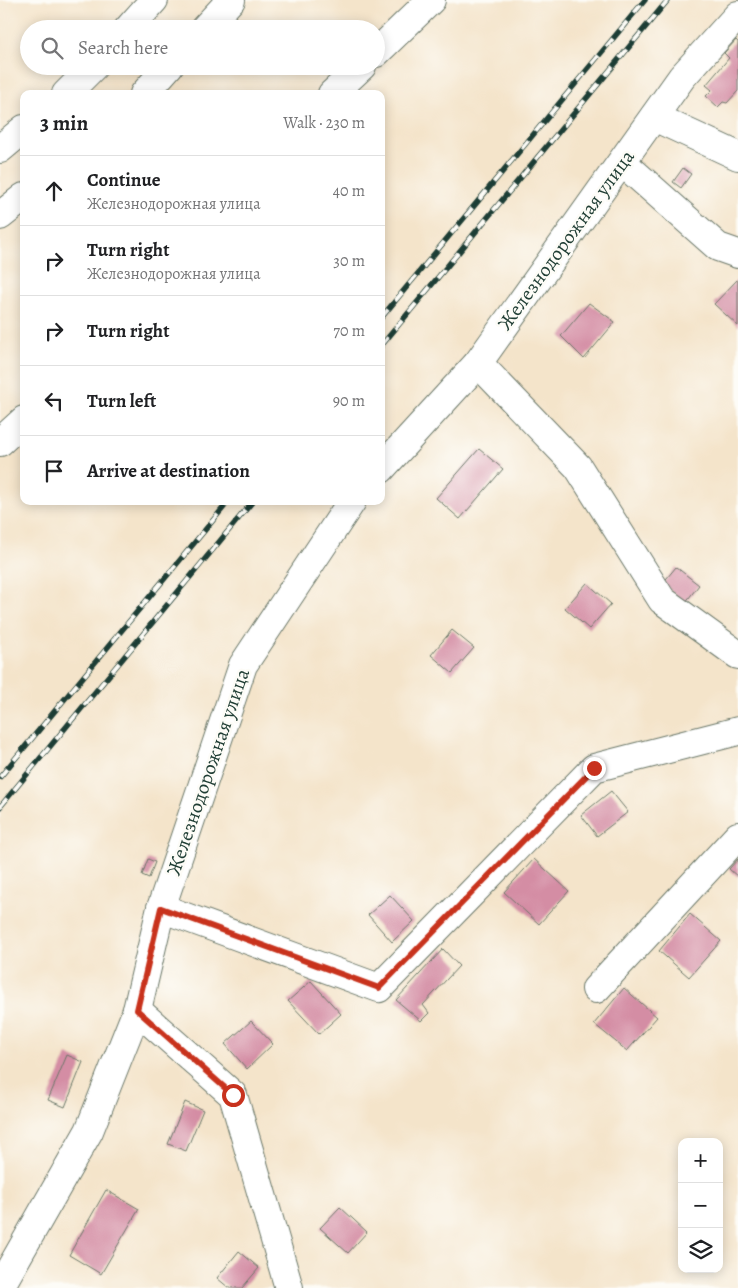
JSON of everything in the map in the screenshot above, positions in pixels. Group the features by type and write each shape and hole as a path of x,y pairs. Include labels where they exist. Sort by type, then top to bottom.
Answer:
{"street":[{"path":"136,20 154,0"},
{"path":"212,20 231,0"},
{"path":"385,43 431,0"},
{"name":"Железнодорожная улица","path":"385,465 478,363 682,77 738,15"},
{"path":"70,90 86,75"},
{"path":"148,90 161,75"},
{"path":"336,90 352,75"},
{"path":"654,117 738,156"},
{"path":"0,149 20,132"},
{"path":"622,162 718,247 738,254"},
{"path":"0,216 20,200"},
{"path":"478,363 578,467 662,600 738,655"},
{"path":"0,442 20,424"},
{"name":"Железнодорожная улица","path":"0,1287 88,1131 137,1010 161,908 243,665 349,505"},
{"path":"161,908 379,988 594,768 738,731"},
{"path":"596,989 738,836"},
{"path":"137,1010 233,1095 289,1288"}],"building":[{"path":"736,40 738,42 738,91 727,103 723,102 718,107 706,96 712,90 706,85 729,58 724,53"},
{"path":"683,168 691,174 681,188 673,182"},
{"path":"738,279 738,326 714,304"},
{"path":"589,303 615,322 584,359 561,336"},
{"path":"479,449 503,469 460,519 436,498"},
{"path":"676,567 699,585 685,603 662,584"},
{"path":"587,583 611,604 589,629 565,608"},
{"path":"452,630 474,648 452,673 431,655"},
{"path":"611,791 628,812 597,836 581,815"},
{"path":"148,859 155,862 149,878 142,875"},
{"path":"534,859 569,891 539,924 504,892"},
{"path":"738,859 738,877 729,869"},
{"path":"390,895 414,921 392,942 368,915"},
{"path":"690,914 721,941 689,977 659,951"},
{"path":"443,949 459,966 423,1005 429,1013 421,1021 396,1000"},
{"path":"311,981 341,1014 319,1034 288,1001"},
{"path":"624,988 657,1017 627,1051 594,1024"},
{"path":"251,1021 273,1044 247,1069 225,1044"},
{"path":"67,1055 83,1062 65,1107 48,1100"},
{"path":"185,1102 203,1110 186,1151 168,1144"},
{"path":"106,1190 139,1209 101,1274 69,1255"},
{"path":"340,1207 367,1232 348,1253 320,1228"},
{"path":"239,1251 259,1268 242,1288 229,1288 217,1278"}],"railway":[{"path":"385,313 645,0"},
{"path":"385,341 668,0"},
{"path":"0,777 226,505"},
{"path":"0,807 250,505"}],"route":[{"path":"233,1095 137,1010 161,908 379,988 594,768"}]}
